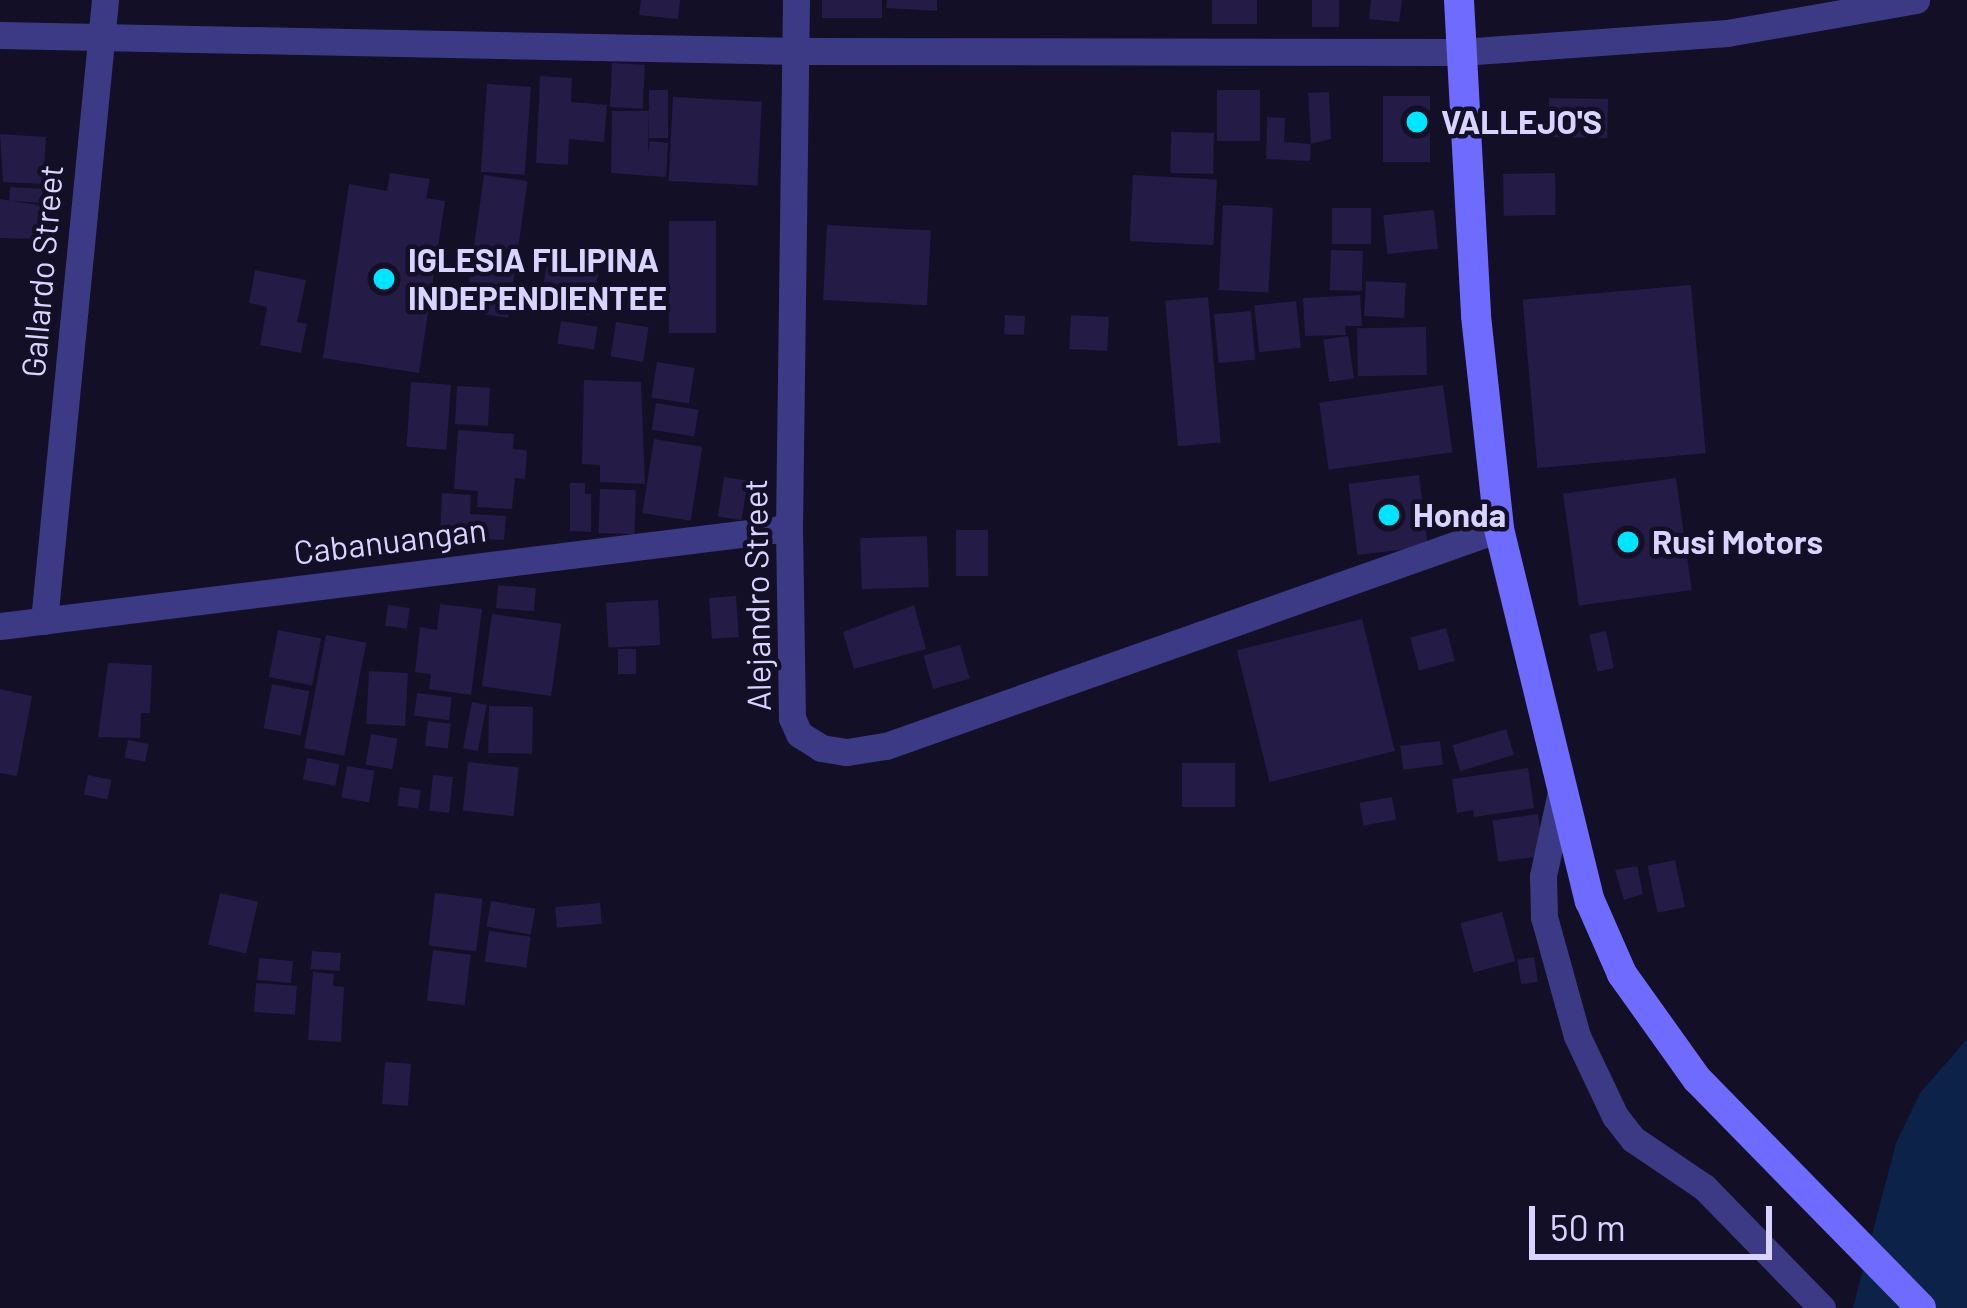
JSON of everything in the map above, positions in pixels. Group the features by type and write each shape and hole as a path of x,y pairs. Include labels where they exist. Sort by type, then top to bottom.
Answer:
{"main road":[{"path":"1459,0 1477,316 1499,530 1590,901 1622,974 1697,1079 1921,1308"}],"street":[{"name":"Gallardo Street","path":"44,621 105,0"},
{"name":"Alejandro Street","path":"796,0 789,528 792,718 799,734 821,748 847,752 886,746 1499,530"},
{"path":"0,35 798,51 1461,52 1727,33 1916,0"},
{"name":"Cabanuangan","path":"0,626 789,528"},
{"path":"1563,783 1543,876 1544,917 1577,1036 1624,1130 1704,1187 1822,1308"}],"water":[{"path":"1967,1039 1967,1308 1853,1308 1896,1143 1920,1093"}],"building":[{"path":"641,0 680,0 678,19 639,15"},
{"path":"822,0 882,0 882,18 822,18"},
{"path":"887,0 937,0 937,11 886,8"},
{"path":"1212,0 1257,0 1257,24 1212,24"},
{"path":"1312,0 1339,0 1339,27 1312,27"},
{"path":"1371,0 1402,0 1399,22 1369,19"},
{"path":"612,63 645,65 643,109 610,107"},
{"path":"540,76 572,78 571,102 607,105 604,142 569,139 568,165 536,163"},
{"path":"487,84 531,87 525,175 481,172"},
{"path":"649,90 668,90 668,138 649,138"},
{"path":"1217,90 1260,90 1260,141 1217,141"},
{"path":"1329,92 1331,139 1311,144 1308,93"},
{"path":"1383,96 1430,96 1430,162 1383,162"},
{"path":"673,97 762,102 757,186 669,181"},
{"path":"1549,98 1608,99 1607,138 1548,137"},
{"path":"612,111 649,111 648,154 650,141 668,143 666,177 611,173"},
{"path":"1267,117 1285,118 1284,142 1311,144 1310,161 1266,159"},
{"path":"1171,132 1214,133 1213,174 1170,173"},
{"path":"0,134 46,137 43,184 3,182"},
{"name":"IGLESIA FILIPINA INDEPENDIENTEE","path":"390,173 430,179 426,198 445,201 419,373 323,358 349,184 387,191"},
{"path":"1555,173 1556,215 1504,216 1503,174"},
{"path":"484,175 528,181 508,318 465,312"},
{"path":"1133,175 1217,179 1213,245 1130,241"},
{"path":"10,187 43,189 42,203 9,201"},
{"path":"0,199 44,206 43,239 0,238"},
{"path":"1223,205 1273,208 1268,293 1219,290"},
{"path":"1332,208 1371,208 1371,244 1332,244"},
{"path":"1434,210 1438,249 1387,254 1383,215"},
{"path":"669,221 716,221 716,333 669,333"},
{"path":"827,225 931,230 927,305 823,300"},
{"path":"1331,250 1363,251 1362,291 1330,290"},
{"path":"547,264 598,273 591,315 540,306"},
{"path":"255,270 306,280 297,322 307,324 301,353 260,345 267,307 249,303"},
{"path":"1366,281 1406,283 1404,318 1364,316"},
{"path":"1691,285 1706,453 1537,468 1523,300"},
{"path":"1360,295 1362,326 1345,326 1346,335 1305,336 1303,298"},
{"path":"1208,297 1221,442 1178,446 1165,301"},
{"path":"1296,301 1301,348 1259,352 1254,305"},
{"path":"1251,311 1255,360 1218,363 1214,314"},
{"path":"1005,315 1025,316 1024,335 1004,334"},
{"path":"1071,315 1109,317 1107,351 1069,349"},
{"path":"561,321 598,327 594,350 557,344"},
{"path":"616,322 649,327 643,362 611,357"},
{"path":"1426,327 1427,375 1358,376 1357,328"},
{"path":"1348,336 1354,379 1329,382 1323,339"},
{"path":"657,362 695,368 689,404 651,398"},
{"path":"584,380 641,382 645,484 600,482 600,465 582,464"},
{"path":"411,382 451,385 446,450 406,447"},
{"path":"1443,385 1452,452 1329,470 1319,402"},
{"path":"457,386 490,388 488,426 455,424"},
{"path":"656,403 698,410 694,436 652,430"},
{"path":"458,430 514,434 513,449 527,450 525,479 515,478 512,509 477,507 478,491 454,489"},
{"path":"654,439 702,447 691,521 642,513"},
{"name":"Honda","path":"1419,475 1428,546 1357,555 1349,484"},
{"path":"724,477 748,481 741,520 718,517"},
{"name":"Rusi Motors","path":"1676,478 1692,590 1579,606 1563,494"},
{"path":"570,483 585,483 585,494 591,494 591,532 570,531"},
{"path":"600,489 636,490 634,534 598,533"},
{"path":"442,493 471,495 470,514 506,516 504,540 440,537"},
{"path":"956,530 988,530 988,576 956,576"},
{"path":"927,536 929,587 862,589 860,538"},
{"path":"498,585 536,588 534,611 496,608"},
{"path":"736,596 739,637 712,639 709,598"},
{"path":"658,600 660,645 608,648 606,603"},
{"path":"440,604 482,609 471,695 429,689 431,674 415,672 420,627 437,630"},
{"path":"388,605 410,608 407,629 385,626"},
{"path":"914,605 926,649 854,669 843,632"},
{"path":"492,614 561,624 551,696 482,686"},
{"path":"1362,619 1395,751 1270,782 1237,650"},
{"path":"1446,628 1455,661 1419,670 1410,638"},
{"path":"278,630 321,638 312,686 269,677"},
{"path":"1606,631 1614,668 1597,672 1589,635"},
{"path":"326,635 366,643 344,756 304,748"},
{"path":"960,645 970,679 933,689 923,655"},
{"path":"618,649 636,649 636,674 618,674"},
{"path":"108,663 152,665 150,713 141,713 140,738 98,737"},
{"path":"369,671 408,673 405,726 366,724"},
{"path":"272,684 309,691 301,735 263,728"},
{"path":"0,689 32,696 17,776 0,773"},
{"path":"417,693 452,697 449,720 414,716"},
{"path":"472,702 487,705 478,751 463,748"},
{"path":"489,706 533,707 532,754 488,753"},
{"path":"428,721 451,724 448,749 425,746"},
{"path":"1506,729 1514,755 1460,771 1452,745"},
{"path":"371,734 398,739 392,769 366,765"},
{"path":"128,740 149,744 145,762 125,758"},
{"path":"1440,741 1443,765 1403,770 1400,746"},
{"path":"307,758 339,764 335,786 303,780"},
{"path":"468,762 519,767 514,816 463,811"},
{"path":"1182,763 1235,763 1235,807 1182,807"},
{"path":"347,766 375,771 369,802 341,798"},
{"path":"1528,768 1534,808 1474,817 1473,810 1457,813 1452,779"},
{"path":"88,775 111,780 107,800 84,795"},
{"path":"433,775 453,777 449,813 429,811"},
{"path":"400,787 421,790 418,809 397,806"},
{"path":"1392,797 1396,820 1363,825 1360,803"},
{"path":"1538,814 1544,856 1498,862 1492,820"},
{"path":"1675,860 1685,907 1658,913 1648,866"},
{"path":"1637,866 1643,894 1624,900 1615,870"},
{"path":"220,893 258,902 246,953 208,945"},
{"path":"435,893 483,899 476,951 429,946"},
{"path":"491,901 535,909 531,934 486,927"},
{"path":"600,903 602,924 557,928 555,907"},
{"path":"1502,912 1515,961 1474,972 1460,923"},
{"path":"489,931 531,937 526,968 485,962"},
{"path":"433,950 471,955 465,1005 427,1001"},
{"path":"312,951 341,953 340,971 311,969"},
{"path":"1534,957 1538,982 1521,984 1517,960"},
{"path":"259,958 293,961 291,983 257,980"},
{"path":"313,972 334,974 333,986 344,987 341,1042 308,1040"},
{"path":"256,983 297,986 295,1015 254,1012"},
{"path":"385,1062 411,1064 408,1106 382,1104"}],"place":[{"name":"VALLEJO'S","path":"1417,122"},
{"name":"IGLESIA FILIPINA INDEPENDIENTEE","path":"384,279"},
{"name":"Honda","path":"1389,515"},
{"name":"Rusi Motors","path":"1628,542"}]}
